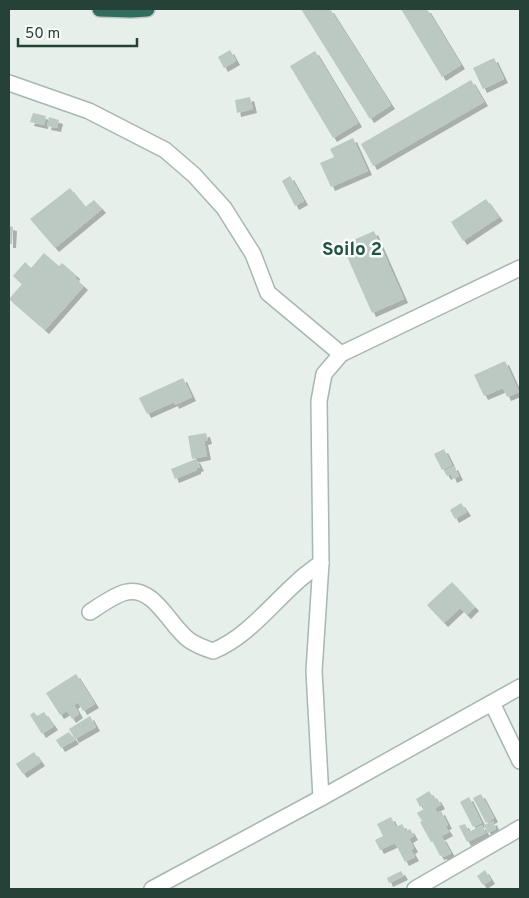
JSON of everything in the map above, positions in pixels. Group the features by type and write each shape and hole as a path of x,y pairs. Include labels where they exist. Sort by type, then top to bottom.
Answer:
{"highway":[{"path":"100,9 147,9"}],"street":[{"path":"9,83 89,111 165,150 194,176 224,208 253,254 268,293 341,354"},
{"path":"321,798 314,671 321,563 319,401 324,374 341,354 520,268"},
{"path":"90,612 127,592 143,592 157,604 187,638 199,646 213,651 227,645 247,630 298,581 321,563"},
{"path":"152,889 321,798 520,687"},
{"path":"492,703 520,761"},
{"path":"415,889 520,828"}],"building":[{"path":"301,9 330,9 391,105 370,119"},
{"path":"401,9 427,9 461,65 442,77"},
{"path":"230,50 236,61 224,68 218,57"},
{"path":"315,51 358,123 333,138 290,66"},
{"path":"494,58 504,79 483,89 473,68"},
{"path":"471,80 484,102 373,166 361,144"},
{"path":"250,97 253,109 237,113 235,100"},
{"path":"33,113 46,116 44,125 30,122"},
{"path":"49,117 59,120 57,128 47,126"},
{"path":"353,138 368,171 331,187 320,163 334,157 330,149"},
{"path":"290,176 304,201 295,206 282,181"},
{"path":"70,188 85,207 94,200 102,209 55,248 30,219"},
{"path":"486,199 499,217 463,241 451,222"},
{"path":"9,226 13,227 12,244 9,244"},
{"path":"374,231 404,299 372,313 342,245"},
{"path":"44,253 59,266 62,263 76,275 75,278 84,286 45,330 9,299 22,284 13,276 25,262 31,268"},
{"path":"505,361 519,392 507,397 503,388 484,396 474,375"},
{"path":"183,378 192,397 175,405 174,402 147,414 139,398"},
{"path":"206,433 208,440 204,441 207,456 192,459 188,436"},
{"path":"444,449 452,465 442,470 434,454"},
{"path":"196,459 200,467 197,470 175,479 171,469"},
{"path":"454,466 459,476 453,479 451,474 447,476 444,471"},
{"path":"461,503 467,512 455,519 450,510"},
{"path":"452,582 475,607 467,615 460,608 444,623 427,605"},
{"path":"76,674 95,704 83,711 78,702 74,705 79,714 72,719 67,711 60,715 46,693"},
{"path":"34,712 37,716 44,712 54,726 42,734 30,715"},
{"path":"90,716 96,727 75,739 69,729"},
{"path":"69,732 75,740 61,748 56,740"},
{"path":"34,752 41,762 23,774 16,764"},
{"path":"429,791 434,799 437,798 441,805 435,808 437,813 441,811 448,825 445,826 449,832 431,842 417,813 424,809 423,805 420,807 416,799"},
{"path":"481,794 494,818 486,823 473,798"},
{"path":"469,797 482,823 473,827 460,802"},
{"path":"391,817 396,827 402,824 406,831 410,829 414,836 409,839 414,848 411,850 415,857 405,862 395,843 380,850 375,840 383,836 377,824"},
{"path":"493,821 496,829 488,833 484,825"},
{"path":"465,824 469,832 482,825 486,833 467,842 459,826"},
{"path":"442,837 451,853 444,857 443,855 440,856 433,842"},
{"path":"485,870 491,880 483,885 477,876"},
{"path":"401,871 404,876 389,883 387,878"}],"district":[{"name":"Soilo 2","path":"352,250"}]}
